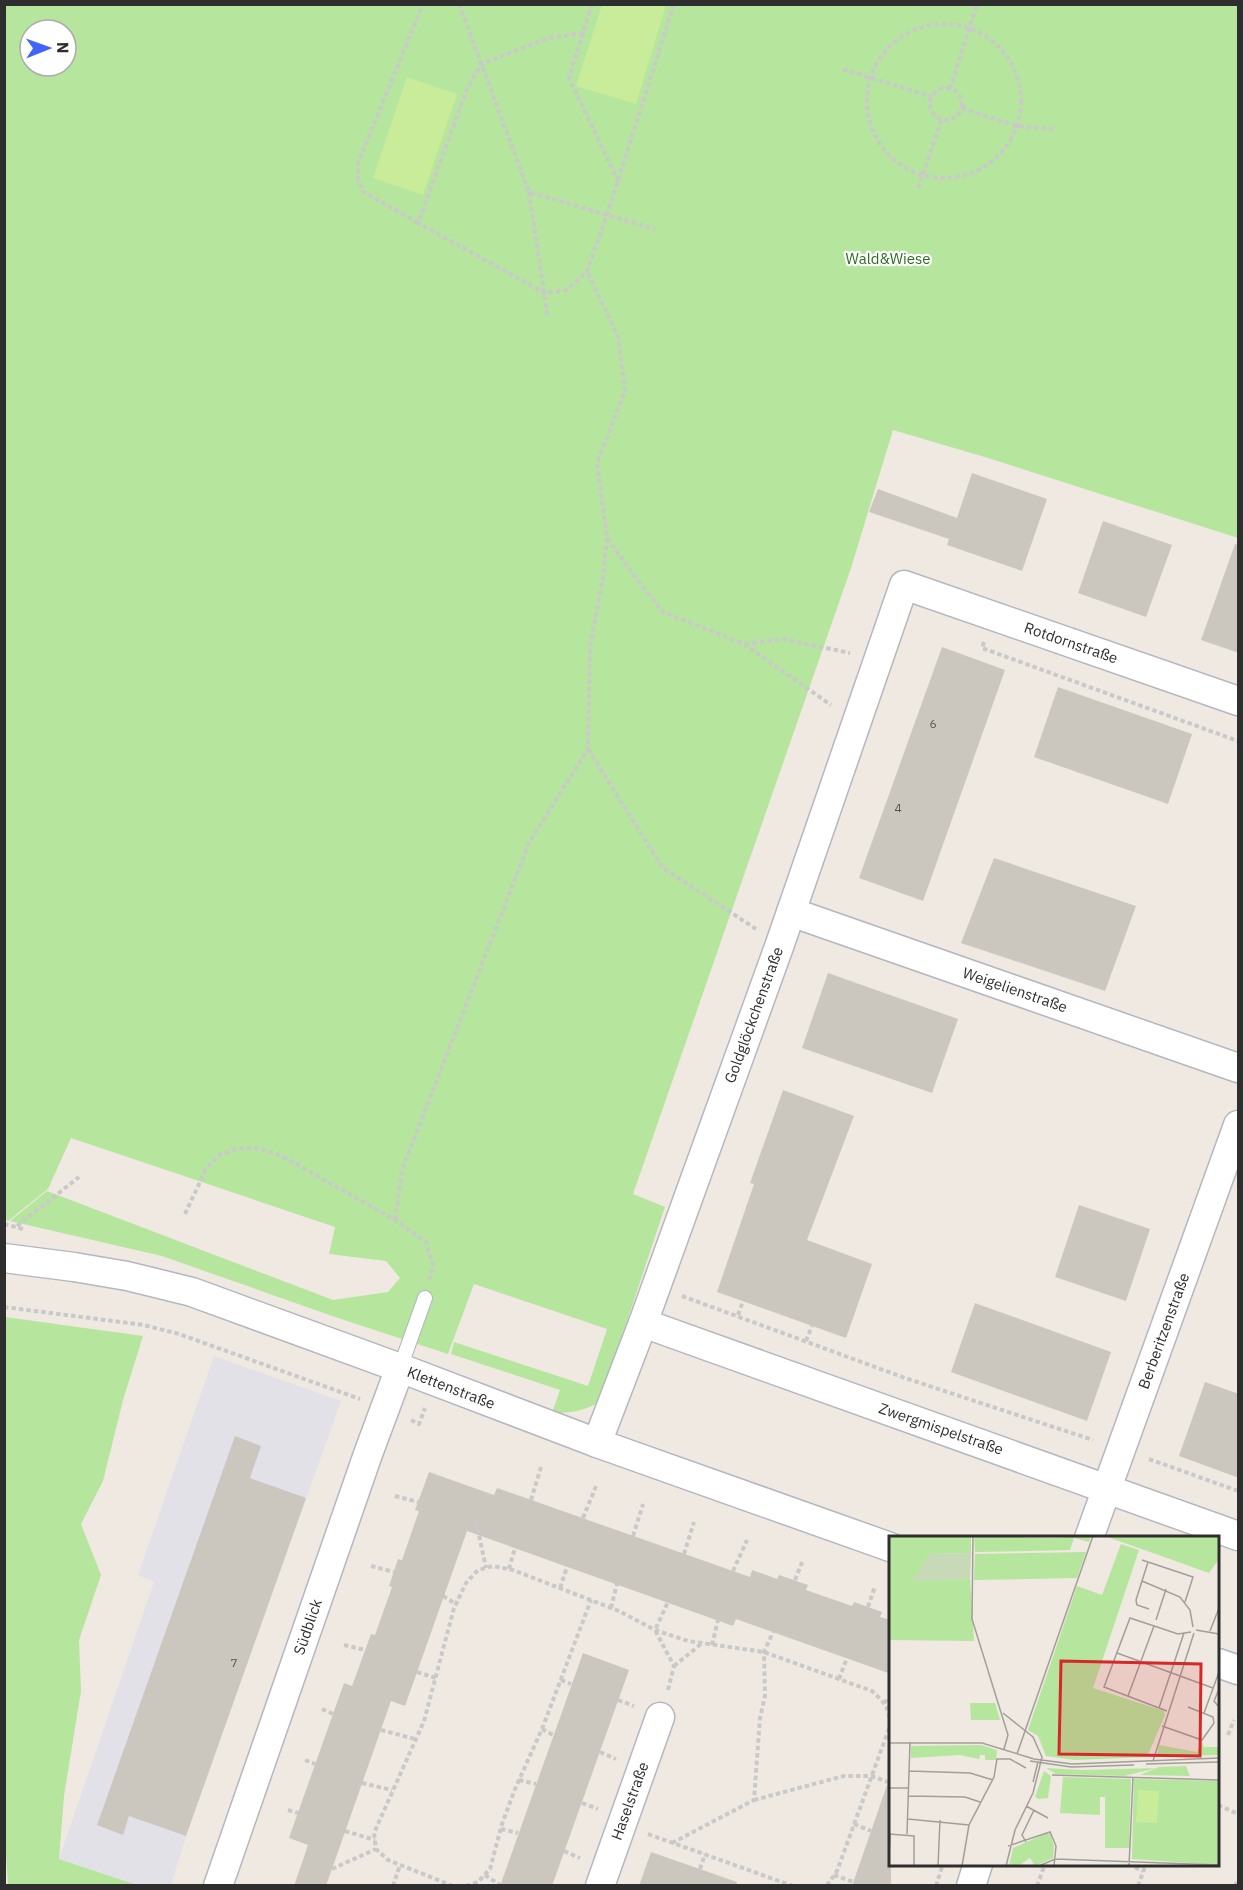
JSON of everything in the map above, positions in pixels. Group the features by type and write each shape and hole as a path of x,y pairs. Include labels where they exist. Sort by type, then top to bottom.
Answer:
{"street":[{"name":"Goldglöckchenstraße","path":"597,1443 643,1323 780,944 904,585"},
{"name":"Rotdornstraße","path":"904,585 1239,701"},
{"name":"Weigelienstraße","path":"791,912 1239,1068"},
{"name":"Berberitzenstraße","path":"1090,1536 1239,1125"},
{"name":"Klettenstraße","path":"4,1258 106,1272 192,1292 597,1443 889,1546"},
{"name":"Zwergmispelstraße","path":"643,1323 1239,1536"},
{"name":"Südblick","path":"218,1886 400,1368"},
{"path":"1219,1663 1239,1670"},
{"name":"Haselstraße","path":"600,1886 660,1717"},
{"path":"971,1886 977,1866"}],"lane":[{"path":"400,1368 425,1298"}],"path":[{"path":"423,4 358,163 358,180 364,192 544,293 567,290 587,271 674,4"},
{"path":"459,4 530,192 548,318"},
{"path":"592,4 569,78 618,181"},
{"path":"950,89 978,4"},
{"path":"945,24 970,28 993,41 1010,61 1019,86 1020,112 1016,126 1012,137 996,158 975,173 949,179 923,176 900,166 882,149 870,127 866,102 870,78 881,56 898,38 921,27 945,24"},
{"path":"418,224 467,89 481,64 548,38 583,33"},
{"path":"843,69 932,97"},
{"path":"939,89 950,89 961,98 962,108 951,119 942,119 931,108 932,97 939,89"},
{"path":"962,108 1016,126 1053,129"},
{"path":"918,188 942,119"},
{"path":"530,192 655,229"},
{"path":"395,1220 402,1170 529,843 588,749 590,646 603,578 607,537 597,463 625,391 618,338 587,271"},
{"path":"607,537 640,585 663,612 744,644 856,722"},
{"path":"744,644 783,639 845,651 876,663"},
{"path":"982,648 1239,741"},
{"path":"588,749 663,868 780,944"},
{"path":"185,1214 206,1169 219,1155 236,1149 257,1148 282,1156 395,1220 426,1242 433,1266 425,1298"},
{"path":"16,1227 79,1177"},
{"path":"672,1293 905,1378 1121,1449 1239,1491"},
{"path":"738,1316 743,1301"},
{"path":"4,1307 144,1325 179,1334 386,1408 419,1424"},
{"path":"806,1341 812,1326"},
{"path":"531,1500 541,1467"},
{"path":"583,1518 596,1486"},
{"path":"395,1496 418,1502"},
{"path":"633,1536 643,1504"},
{"path":"476,1521 486,1568"},
{"path":"684,1554 694,1522"},
{"path":"733,1571 747,1540"},
{"path":"508,1569 515,1548"},
{"path":"795,1580 803,1560"},
{"path":"371,1566 394,1572"},
{"path":"449,1885 388,1860 376,1849 374,1833 424,1721 456,1604 466,1583 478,1570 493,1566 508,1569 611,1608 655,1630 688,1641 764,1652 872,1691 884,1702 889,1711"},
{"path":"560,1588 567,1567"},
{"path":"611,1608 617,1584"},
{"path":"868,1607 875,1586"},
{"path":"443,1596 456,1604"},
{"path":"466,1886 476,1884 490,1869 501,1829 519,1780 543,1730 591,1600"},
{"path":"655,1630 668,1602"},
{"path":"712,1645 718,1620"},
{"path":"655,1630 674,1666"},
{"path":"754,1800 760,1718 765,1696 764,1652 773,1632"},
{"path":"660,1717 674,1666 702,1643"},
{"path":"344,1645 365,1650"},
{"path":"839,1679 847,1658"},
{"path":"417,1672 436,1677"},
{"path":"561,1680 571,1684"},
{"path":"884,1702 889,1701"},
{"path":"322,1710 333,1714"},
{"path":"1228,1735 1234,1720"},
{"path":"381,1730 415,1739"},
{"path":"543,1730 553,1735"},
{"path":"827,1885 834,1875 889,1730"},
{"path":"305,1760 315,1764"},
{"path":"672,1842 754,1800 844,1776 871,1776 888,1782"},
{"path":"519,1780 536,1784"},
{"path":"362,1783 392,1790"},
{"path":"1219,1805 1239,1814"},
{"path":"288,1810 298,1813"},
{"path":"854,1824 871,1831"},
{"path":"622,1825 793,1886"},
{"path":"501,1829 518,1833"},
{"path":"345,1831 375,1840"},
{"path":"332,1869 376,1849"},
{"path":"700,1869 705,1854"},
{"path":"393,1886 400,1864"},
{"path":"936,1886 942,1866"},
{"path":"1038,1886 1044,1866"},
{"path":"1132,1866 1143,1871"},
{"path":"1138,1886 1145,1866"},
{"path":"485,1875 500,1885"},
{"path":"834,1875 853,1882"},
{"path":"1234,1886 1239,1880"}],"shaded area":[{"path":"214,1356 341,1401 186,1836 171,1885 137,1885 59,1859 154,1582 138,1575"}],"green space":[{"name":"Wald&Wiese","path":"4,5 1238,5 1238,538 893,430 851,568 633,1194 665,1207 600,1402 577,1411 552,1413 560,1390 451,1354 454,1342 588,1386 607,1329 474,1284 448,1354 162,1256 10,1221 47,1191 333,1300 388,1292 400,1278 386,1261 329,1254 335,1227 71,1138 48,1189 8,1221 5,1218"},
{"path":"602,5 666,5 636,104 576,86"},
{"path":"407,77 457,94 423,195 373,178"},
{"path":"5,1317 143,1336 123,1400 103,1481 81,1524 101,1575 79,1640 81,1691 64,1796 59,1859 137,1885 8,1885 4,1827"}],"building":[{"path":"972,473 1047,499 1022,571 947,545 949,539 869,512 878,489 957,518"},
{"path":"1103,521 1172,545 1146,617 1078,593"},
{"path":"1235,544 1239,545 1239,653 1201,640"},
{"path":"942,647 1005,670 923,901 859,878"},
{"path":"1058,687 1192,734 1168,804 1034,757"},
{"path":"994,858 1136,906 1105,991 961,943"},
{"path":"828,973 958,1019 932,1093 802,1048"},
{"path":"783,1090 854,1116 807,1240 872,1264 846,1338 717,1292 754,1184 750,1183"},
{"path":"1079,1205 1150,1229 1126,1301 1055,1277"},
{"path":"975,1303 1111,1352 1087,1421 951,1372"},
{"path":"1205,1382 1239,1394 1239,1478 1179,1456"},
{"path":"235,1436 261,1446 250,1478 306,1498 186,1836 129,1816 123,1835 97,1825"},
{"path":"429,1472 494,1495 497,1488 750,1577 752,1570 777,1579 779,1575 808,1585 806,1590 852,1606 854,1602 882,1612 880,1617 889,1619 889,1673 736,1619 733,1626 467,1531 405,1706 391,1701 326,1886 294,1886 308,1845 289,1838 344,1683 352,1686 371,1634 375,1635 392,1587 389,1586 398,1559 402,1560 419,1511 415,1510"},
{"path":"583,1653 629,1670 552,1886 500,1886"},
{"path":"887,1785 889,1785 891,1886 852,1886"},
{"path":"651,1852 737,1882 736,1886 639,1886"}]}
